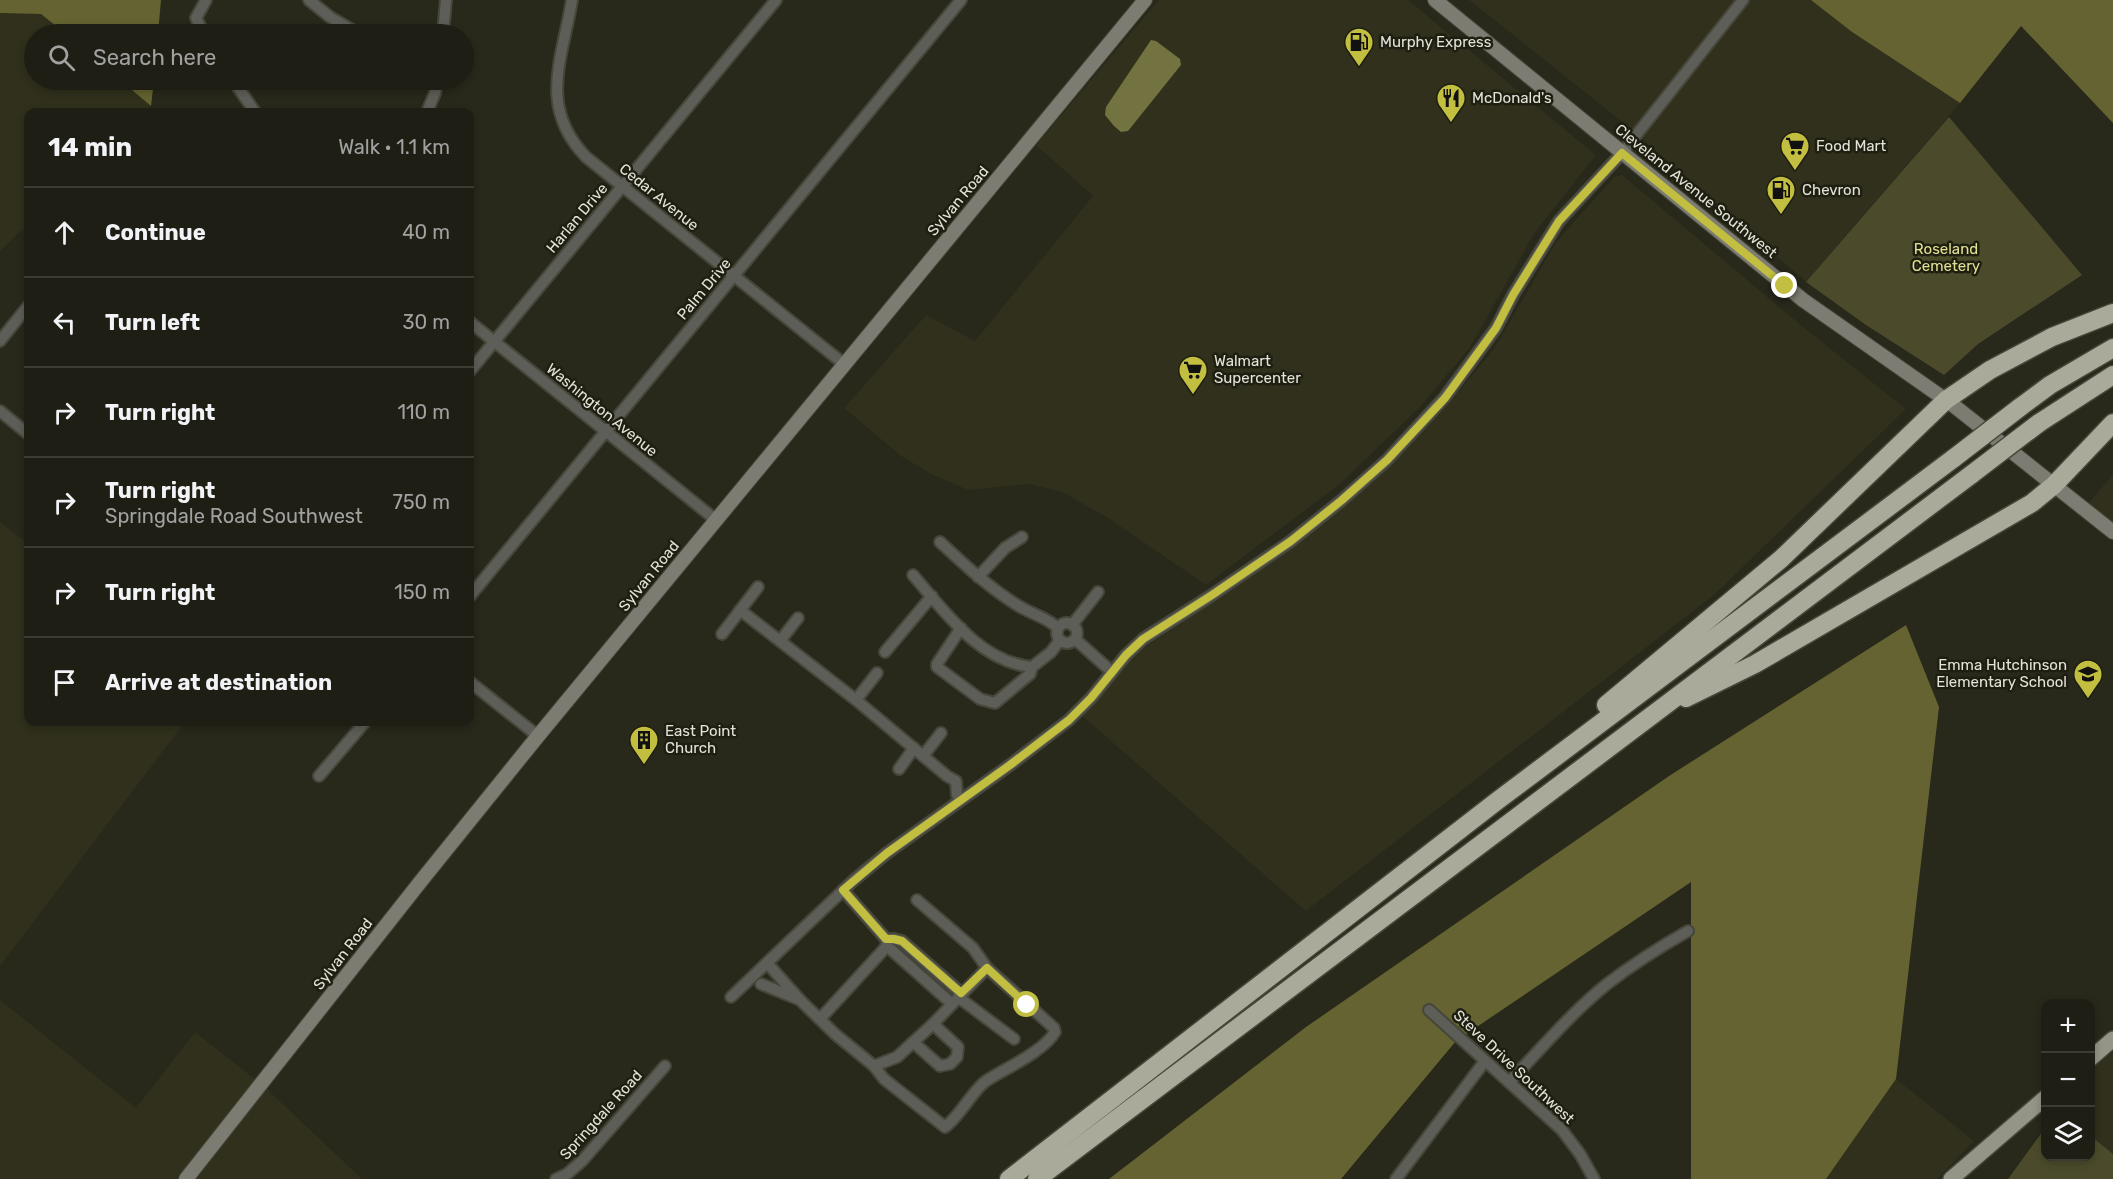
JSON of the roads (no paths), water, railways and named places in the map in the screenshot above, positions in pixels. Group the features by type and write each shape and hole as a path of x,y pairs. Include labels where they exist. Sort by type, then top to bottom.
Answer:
{"highway":[{"path":"1497,801 1657,661 1781,559 1946,400 1990,370 2052,337 2113,313"},
{"path":"1009,1179 1497,801 2019,408 2050,385 2113,348"},
{"path":"1037,1179 2038,423 2113,375"},
{"path":"1653,713 1783,648 2032,503 2054,485 2113,423"}],"main road":[{"name":"Sylvan Road","path":"186,1179 538,736 1143,0"},
{"name":"Cleveland Avenue Southwest","path":"1435,0 1803,300 1946,400 2113,532"},
{"path":"2095,1055 2113,1039"},
{"path":"1951,1179 2041,1101"}],"street":[{"path":"199,24 196,18 206,0"},
{"path":"309,0 343,24"},
{"path":"444,24 446,0"},
{"name":"Cedar Avenue","path":"572,0 557,77 556,102 563,126 574,145 844,364"},
{"name":"Harlan Drive","path":"474,366 776,0"},
{"name":"Palm Drive","path":"474,591 961,0"},
{"path":"731,998 843,890 887,853 959,797 1010,765 1069,720 1143,639 1291,541 1387,460 1445,398 1496,328 1513,295 1559,221 1622,153 1743,0"},
{"path":"239,90 250,108"},
{"path":"429,108 435,90"},
{"path":"0,341 24,311"},
{"name":"Washington Avenue","path":"474,325 716,520"},
{"path":"0,411 24,431"},
{"path":"978,577 1005,548 1022,537"},
{"path":"940,542 988,586 1020,607 1050,620 1058,628"},
{"path":"913,575 961,628 993,654 1016,666 1032,668"},
{"path":"722,634 758,587"},
{"path":"1072,625 1098,592"},
{"path":"885,652 932,596"},
{"path":"740,610 856,700 947,776 946,785 959,797"},
{"path":"780,641 798,618"},
{"path":"1063,624 1072,625 1077,632 1075,639 1070,642 1060,640 1057,634 1058,628 1063,624"},
{"path":"961,628 937,667 980,699 995,703 1030,674 1032,668 1051,652 1060,640"},
{"path":"1075,639 1112,672"},
{"path":"856,700 876,673"},
{"path":"474,685 538,736"},
{"path":"319,776 362,726"},
{"path":"923,756 941,733"},
{"path":"899,768 914,748"},
{"path":"843,890 887,943"},
{"path":"767,963 801,1001 874,1066 884,1079 945,1127 968,1104 984,1082 1034,1052 1054,1035 1054,1028 987,968 973,948 917,900"},
{"path":"1509,1082 1606,985 1646,956 1688,931"},
{"path":"820,1019 887,943 894,939 902,941 957,998 1014,1039"},
{"path":"874,1066 897,1057 933,1024 987,968"},
{"path":"761,984 801,1001"},
{"name":"Steve Drive Southwest","path":"1429,1010 1545,1112 1580,1154 1594,1179"},
{"path":"913,1042 940,1066 950,1064 957,1057 958,1047 933,1024"},
{"path":"1396,1179 1485,1061"},
{"name":"Springdale Road","path":"556,1179 569,1176 665,1066"}],"place":[{"name":"Murphy Express","path":"1359,68"},
{"name":"McDonald's","path":"1451,124"},
{"name":"Food Mart","path":"1795,172"},
{"name":"Chevron","path":"1781,216"},
{"name":"Walmart Supercenter","path":"1193,396"},
{"name":"Emma Hutchinson Elementary School","path":"2088,700"},
{"name":"East Point Church","path":"644,766"}],"park label":[{"name":"Roseland Cemetery","path":"1946,258"}]}
